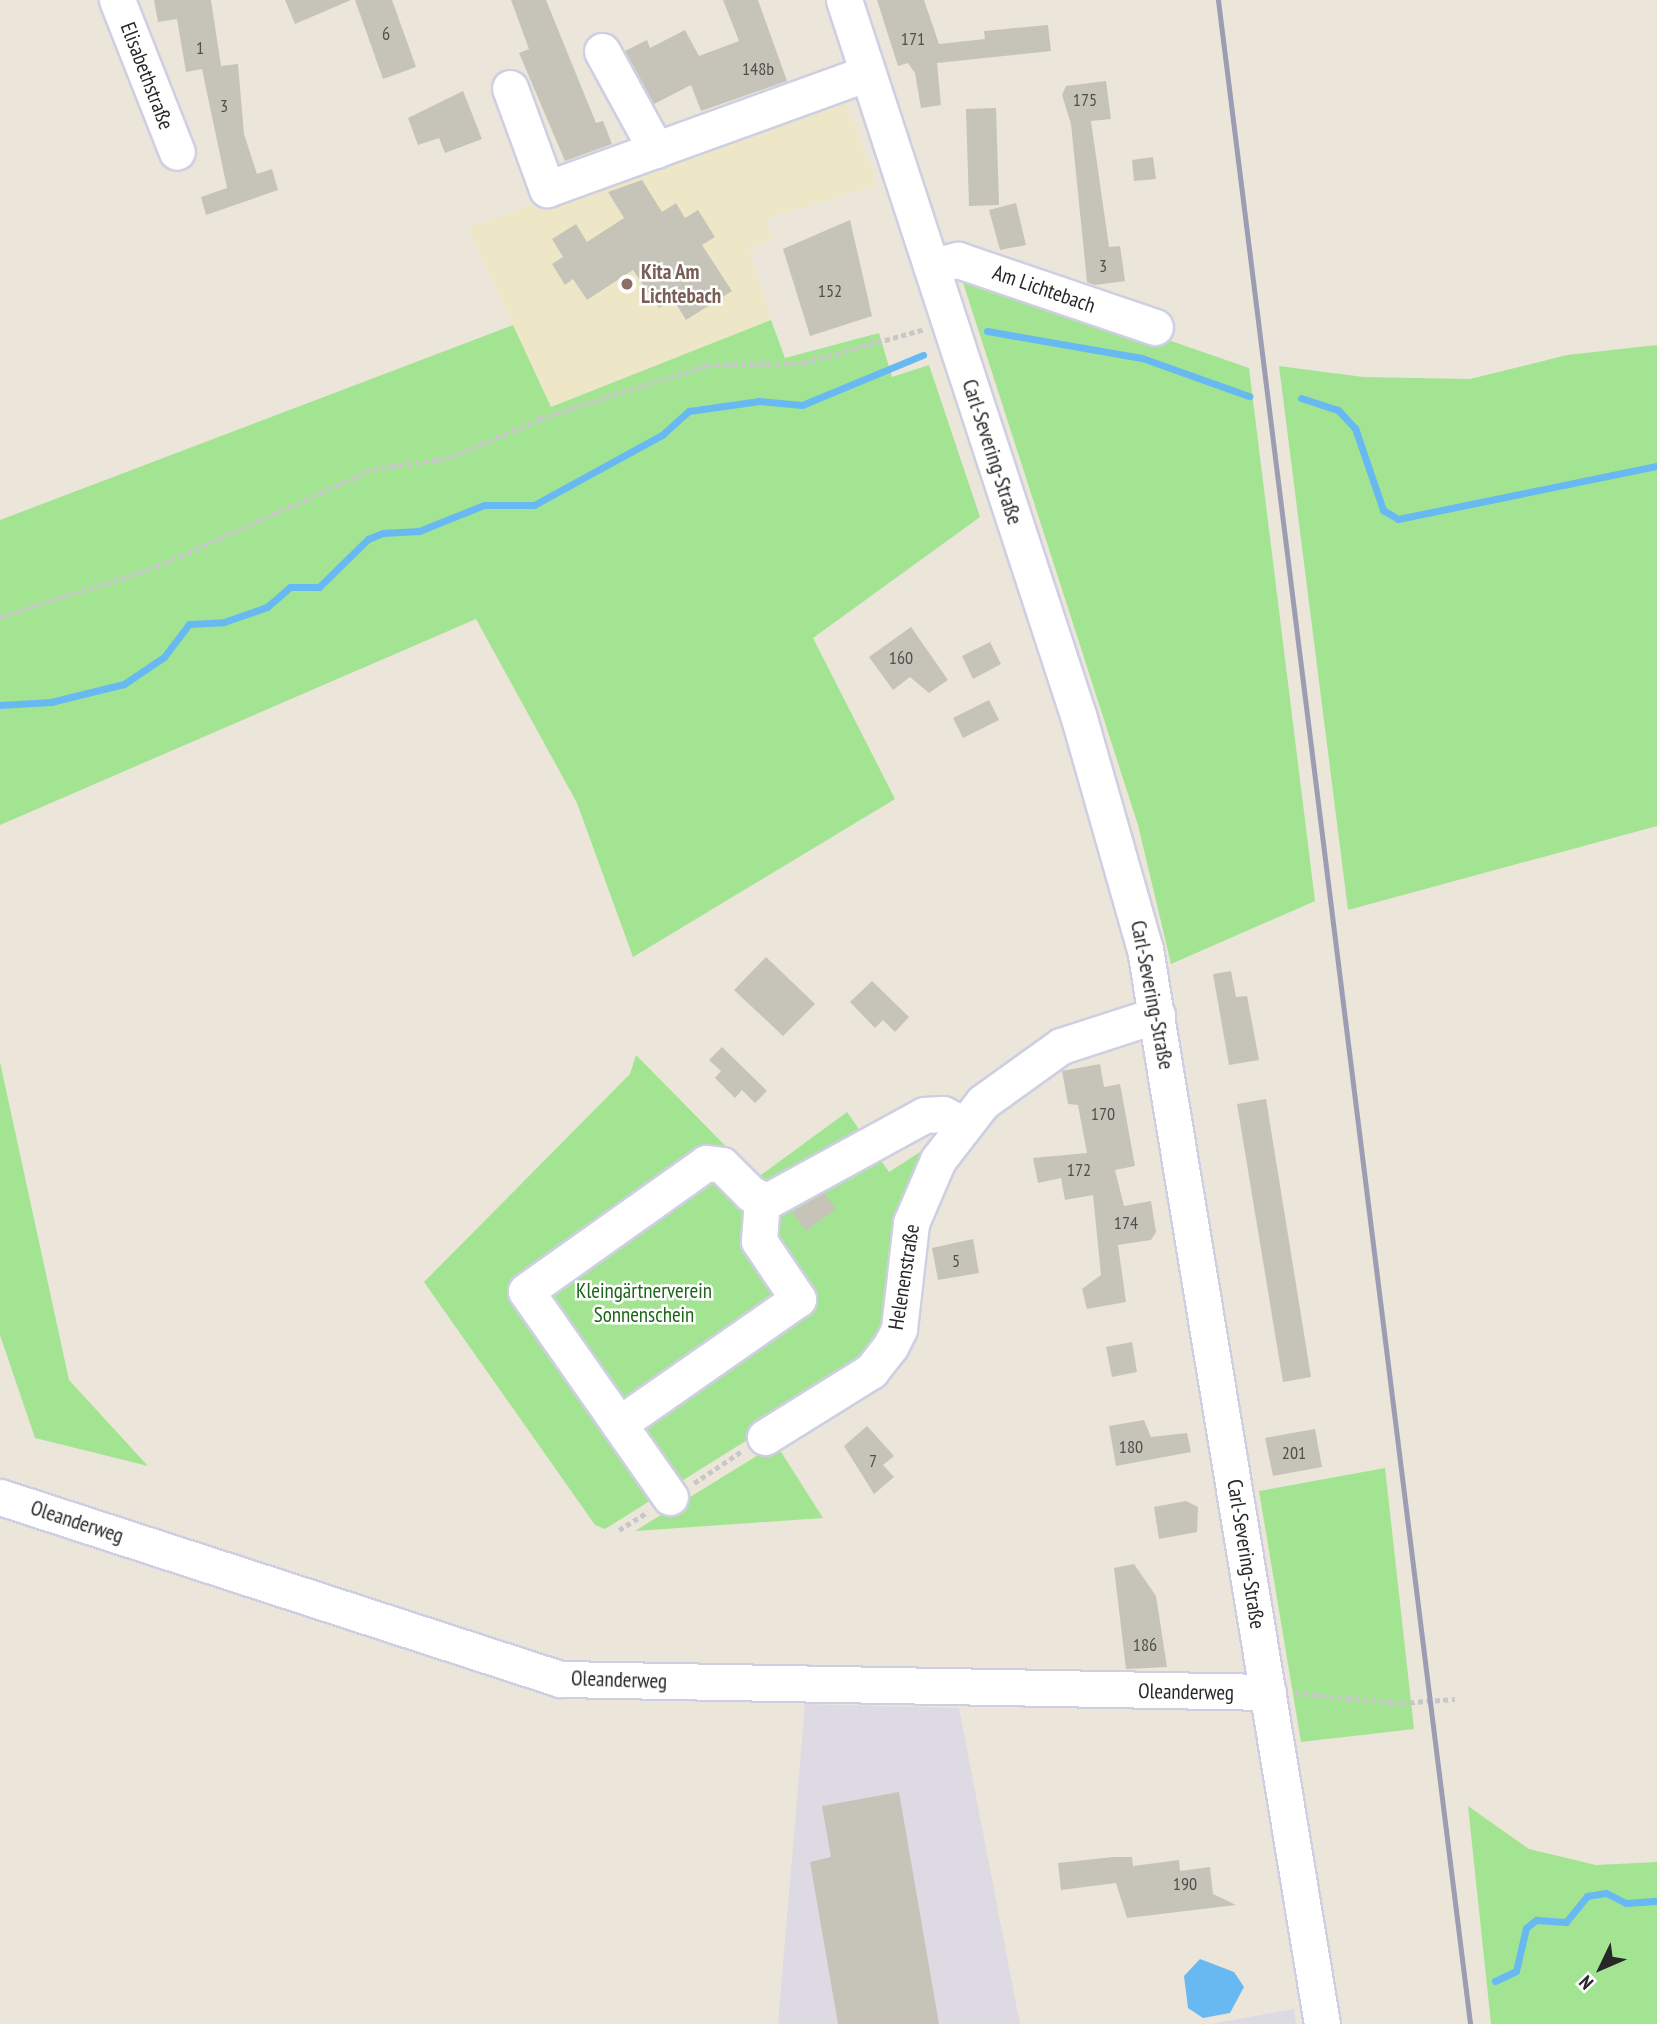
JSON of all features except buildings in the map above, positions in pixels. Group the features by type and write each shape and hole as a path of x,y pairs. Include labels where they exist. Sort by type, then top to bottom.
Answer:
{"street":[{"name":"Elisabethstraße","path":"117,0 177,152"},
{"name":"Carl-Severing-Straße","path":"844,0 1115,836 1157,1015 1322,2024"},
{"path":"602,51 656,150"},
{"path":"510,88 547,189 868,73"},
{"name":"Am Lichtebach","path":"931,266 958,261 1155,327"},
{"name":"Helenenstraße","path":"765,1437 871,1371 890,1347 899,1329 911,1223 938,1160 963,1124 1040,1057 1104,1027 1157,1015"},
{"path":"762,1199 923,1115 943,1114 963,1124"},
{"path":"670,1497 526,1291 706,1163 722,1165 762,1199"},
{"path":"619,1424 798,1299 759,1241 762,1199"},
{"name":"Oleanderweg","path":"0,1497 560,1679 1268,1692"}],"path":[{"path":"0,617 156,567 373,469 449,458 540,419 707,365 803,363 950,322"},
{"path":"1268,1692 1401,1703 1455,1699"}],"shaded area":[{"name":"Kita Am Lichtebach","path":"842,93 877,185 766,219 772,240 748,248 771,320 551,407 468,228"},
{"path":"805,1704 959,1708 1020,2024 778,2024"},
{"path":"1294,2009 1296,2024 1210,2024"}],"green space":[{"path":"958,267 1249,368 1315,901 1171,964 1138,825"},
{"path":"771,320 785,358 879,333 892,377 929,365 980,517 813,638 895,799 633,957 577,803 476,619 0,825 0,520 513,325 551,407"},
{"path":"1657,345 1657,826 1348,910 1279,366 1363,377 1470,379 1567,355"},
{"name":"Kleingärtnerverein Sonnenschein","path":"636,1055 757,1178 847,1112 889,1172 945,1136 892,1315 846,1378 605,1529 595,1525 424,1282 630,1074"},
{"path":"0,1062 69,1380 148,1466 35,1438 0,1335"},
{"path":"776,1444 823,1518 635,1531"},
{"path":"1385,1468 1414,1729 1301,1742 1259,1491"},
{"path":"1468,1806 1529,1849 1596,1865 1657,1862 1657,2024 1491,2024"}],"water":[{"path":"1200,1959 1234,1972 1244,1987 1230,2013 1203,2018 1188,2008 1184,1976"}],"waterway":[{"path":"987,331 1142,358 1249,396"},
{"path":"0,705 51,702 124,684 164,657 189,624 224,622 267,607 290,587 319,587 368,539 383,533 419,531 484,505 534,505 662,435 689,411 759,401 802,405 923,355"},
{"path":"1301,398 1338,410 1355,428 1383,510 1398,519 1657,466"},
{"path":"1495,1981 1516,1971 1526,1928 1536,1920 1566,1922 1587,1896 1606,1893 1626,1903 1657,1901"}],"railway":[{"path":"1218,0 1470,2024"}],"place":[{"name":"Kita Am Lichtebach","path":"627,284"}]}
